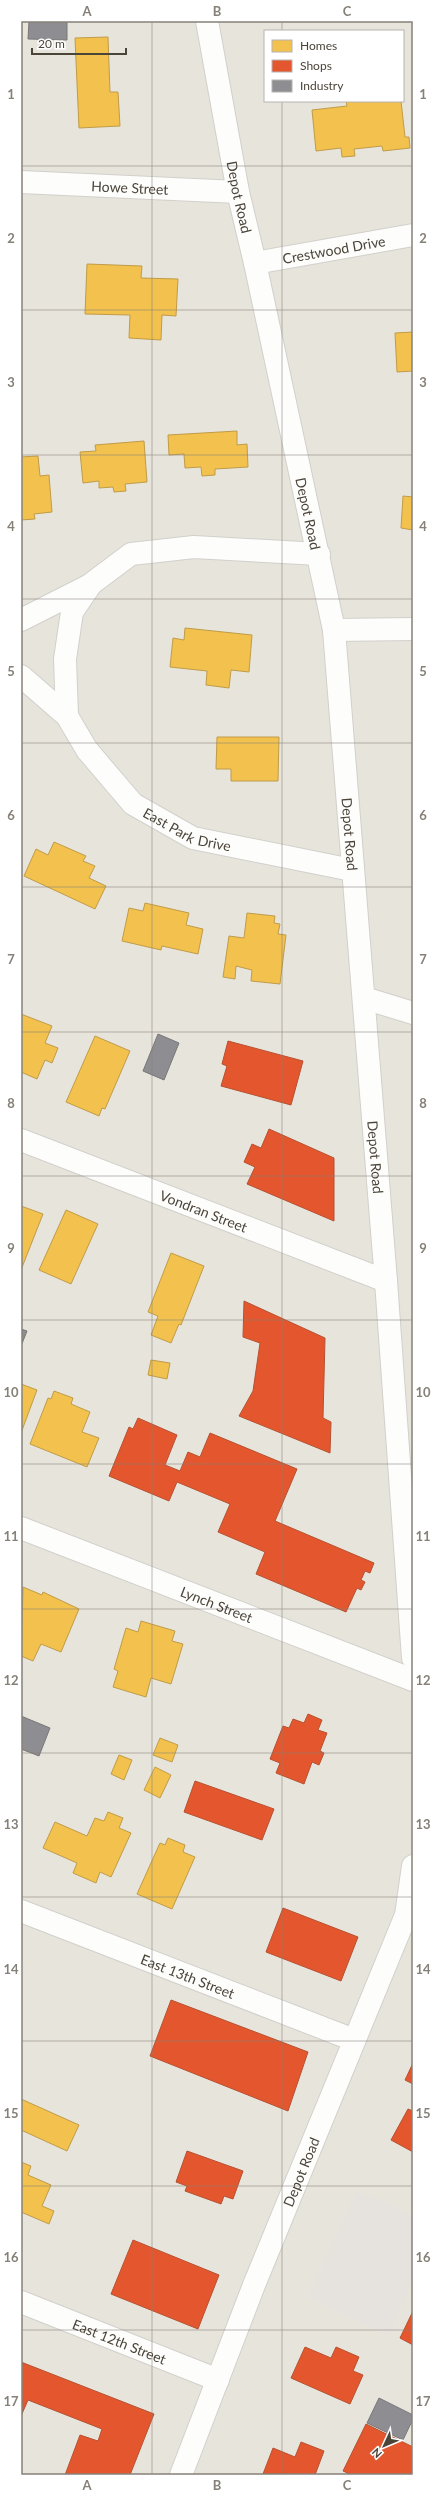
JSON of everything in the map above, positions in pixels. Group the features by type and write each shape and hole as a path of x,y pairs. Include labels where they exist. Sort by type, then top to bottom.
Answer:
{"street":[{"name":"Depot Road","path":"208,21 238,192 319,554 334,630 386,1281 404,1406 413,1658"},
{"name":"Howe Street","path":"21,182 238,192"},
{"name":"Crestwood Drive","path":"255,263 413,234"},
{"name":"East Park Drive","path":"21,620 91,584 131,554 194,547 319,554"},
{"name":"East Park Drive","path":"67,716 65,659 72,612 91,584"},
{"path":"334,630 413,629"},
{"name":"East Park Drive","path":"21,676 67,716 87,750 133,804 193,838 352,870"},
{"path":"364,998 413,1012"},
{"name":"Vondran Street","path":"21,1140 386,1281"},
{"name":"Lynch Street","path":"21,1528 413,1680"},
{"name":"Depot Road","path":"181,2475 254,2285 354,2040 409,1917 413,1866"},
{"name":"East 13th Street","path":"21,1911 354,2040"},
{"name":"East 12th Street","path":"21,2302 218,2380"}],"shaded area":[{"path":"21,21 413,21 413,2475 21,2475"},
{"path":"357,2191 413,2217 413,2279 388,2334 308,2297"}],"building: Homes":[{"path":"108,37 110,92 118,92 120,126 79,128 75,38"},
{"path":"346,102 401,102 405,137 409,137 410,148 383,151 382,146 354,149 355,156 342,157 341,148 316,151 312,110 347,106"},
{"path":"87,264 142,266 141,278 178,279 176,316 162,315 161,340 129,338 130,315 85,314"},
{"path":"413,332 413,371 397,372 395,333"},
{"path":"237,431 237,445 247,444 248,467 215,469 215,475 202,476 201,467 185,468 184,454 169,455 168,435"},
{"path":"144,441 147,482 125,484 126,491 114,492 113,487 99,488 99,481 83,483 80,452 96,451 95,445"},
{"path":"38,456 40,476 49,475 52,512 34,514 35,519 21,520 21,457"},
{"path":"403,496 413,497 413,530 401,528"},
{"path":"185,628 252,635 249,672 231,670 229,688 206,685 207,671 170,667 173,638 184,640"},
{"path":"217,737 279,737 278,781 231,781 231,769 216,769"},
{"path":"54,842 86,856 83,861 95,866 89,878 106,886 95,909 24,876 36,849 48,855"},
{"path":"145,903 189,913 186,925 203,929 198,954 162,946 161,950 122,941 129,908 143,911"},
{"path":"247,913 275,916 274,923 280,924 278,934 286,935 280,984 251,981 252,970 236,966 235,979 223,977 229,936 244,938"},
{"path":"21,1014 52,1026 45,1043 58,1048 52,1063 45,1060 37,1079 21,1072"},
{"path":"95,1036 130,1051 105,1109 102,1108 99,1116 66,1102"},
{"path":"21,1206 43,1214 21,1270"},
{"path":"66,1210 98,1224 71,1284 39,1270"},
{"path":"171,1253 204,1266 181,1325 179,1324 171,1343 151,1335 158,1316 148,1312"},
{"path":"151,1360 170,1363 167,1379 148,1375"},
{"path":"21,1384 37,1390 21,1433"},
{"path":"54,1391 73,1398 71,1404 90,1412 82,1432 99,1438 87,1467 30,1444 48,1398 51,1399"},
{"path":"23,1587 42,1595 43,1592 79,1609 61,1652 41,1644 33,1661 21,1656"},
{"path":"141,1621 175,1631 172,1641 183,1644 171,1684 151,1678 146,1697 113,1687 118,1671 114,1669 126,1628 138,1632"},
{"path":"160,1738 178,1745 172,1762 153,1755"},
{"path":"119,1755 132,1760 124,1780 111,1774"},
{"path":"155,1767 171,1775 160,1798 144,1790"},
{"path":"108,1812 123,1818 119,1828 131,1833 111,1877 100,1872 96,1883 73,1873 77,1863 43,1848 55,1822 87,1836 95,1818 104,1821"},
{"path":"168,1838 185,1845 183,1852 195,1857 172,1909 137,1894 160,1843 165,1845"},
{"path":"21,2099 79,2125 67,2151 21,2130"},
{"path":"21,2162 31,2166 28,2175 51,2185 42,2206 54,2211 49,2224 21,2212"}],"building: Shops":[{"path":"228,1041 303,1061 291,1105 221,1086 227,1066 222,1064"},
{"path":"269,1129 334,1158 334,1221 247,1184 255,1167 244,1162 252,1144 261,1148"},
{"path":"244,1301 325,1338 323,1418 331,1422 330,1453 239,1416 253,1391 260,1343 243,1337"},
{"path":"138,1418 177,1435 165,1465 180,1471 188,1452 200,1457 210,1433 297,1469 275,1521 374,1563 370,1573 365,1571 361,1580 365,1582 361,1590 357,1588 346,1612 256,1574 265,1552 218,1532 230,1504 177,1482 169,1501 109,1476 129,1427 133,1429"},
{"path":"308,1714 322,1720 318,1730 327,1733 320,1751 324,1753 319,1765 312,1762 304,1784 276,1773 280,1763 270,1759 283,1726 289,1728 293,1719 304,1723"},
{"path":"195,1781 274,1809 262,1840 184,1812"},
{"path":"283,1908 358,1937 341,1981 266,1952"},
{"path":"171,2000 308,2052 288,2111 150,2056"},
{"path":"413,2063 413,2084 405,2080"},
{"path":"408,2109 413,2111 413,2152 391,2140"},
{"path":"187,2151 243,2171 233,2199 224,2196 221,2204 185,2191 187,2186 176,2182"},
{"path":"133,2240 219,2275 198,2329 111,2294"},
{"path":"413,2311 413,2345 400,2338"},
{"path":"305,2347 331,2358 336,2347 359,2357 353,2371 363,2375 350,2404 291,2378"},
{"path":"21,2362 154,2414 130,2475 65,2475 80,2435 98,2441 102,2429 28,2400 21,2416"},
{"path":"366,2424 413,2447 413,2469 410,2475 352,2475 343,2471"},
{"path":"301,2442 324,2451 315,2475 263,2474 273,2448 295,2457"}],"building: Industry":[{"path":"29,21 67,21 67,40 28,39"},
{"path":"158,1034 179,1043 164,1080 143,1071"},
{"path":"21,1329 27,1331 21,1346"},
{"path":"21,1716 50,1728 39,1756 21,1749"},
{"path":"379,2398 413,2415 413,2419 403,2440 367,2423"}]}
